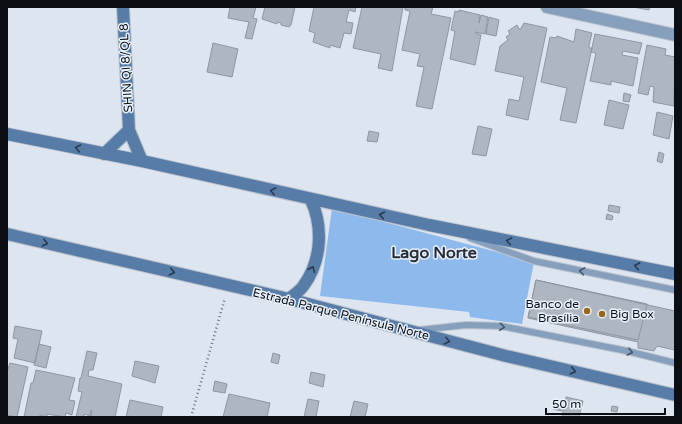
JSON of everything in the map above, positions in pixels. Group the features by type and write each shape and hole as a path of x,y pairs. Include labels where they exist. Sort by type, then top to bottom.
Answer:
{"main road":[{"name":"SHIN QI 8/QL 8","path":"122,7 129,130 142,161"},
{"name":"SHIN QI 8/QL 8","path":"104,154 129,130"},
{"path":"7,134 142,161 311,200 430,225 675,274"},
{"path":"289,299 304,286 312,271 316,258 319,222 311,200"},
{"name":"Estrada Parque Península Norte","path":"7,234 289,299 408,331 675,395"}],"street":[{"path":"547,7 675,35"}],"lane":[{"path":"430,225 534,261 675,290"},
{"path":"408,331 466,325 501,326 627,351 675,363"}],"path":[{"path":"191,417 228,285"}],"shaded area":[{"path":"332,208 534,262 522,324 470,317 469,312 320,296"}],"building":[{"path":"230,7 256,7 253,18 257,19 252,39 245,38 249,22 228,18"},
{"path":"265,7 295,7 291,25 289,27 281,25 281,23 277,22 277,24 262,19"},
{"path":"314,7 356,7 355,12 349,10 346,22 353,23 351,34 344,33 340,48 330,45 330,48 313,42 315,33 309,31"},
{"path":"362,7 403,7 392,71 378,68 381,54 353,48"},
{"path":"405,7 433,7 431,14 451,18 432,109 416,106 424,67 417,66 420,54 402,50 410,11 405,10"},
{"path":"633,7 650,7 649,10"},
{"path":"459,10 480,15 479,23 481,15 488,17 485,34 475,32 481,35 475,65 450,59 455,31 451,30 455,11 459,12"},
{"path":"489,17 499,20 496,36 486,34"},
{"path":"524,23 547,28 528,120 506,115 509,99 519,101 524,77 495,71 500,46 508,40 506,37 510,34 508,31 517,25 520,30"},
{"path":"576,29 592,33 589,48 592,48 576,123 560,120 567,88 541,82 550,37 556,38 557,36 574,42"},
{"path":"595,34 642,43 639,54 623,51 622,55 638,58 633,86 611,81 611,85 590,81 596,53 591,52"},
{"path":"213,43 238,49 232,77 207,72"},
{"path":"647,45 666,49 665,55 675,57 674,106 653,102 654,87 650,86 648,95 638,93"},
{"path":"624,93 631,95 629,102 623,101"},
{"path":"609,100 629,105 623,129 604,125"},
{"path":"657,112 673,116 669,139 653,135"},
{"path":"478,126 492,129 486,156 472,154"},
{"path":"369,131 379,133 377,142 367,141"},
{"path":"659,152 664,154 662,163 657,161"},
{"path":"609,205 620,207 619,213 608,211"},
{"path":"607,214 613,216 612,220 606,219"},
{"name":"Banco de Brasília","path":"536,280 647,304 638,340 528,317"},
{"name":"Banco de Brasília","path":"536,280 675,311 675,350 657,346 654,351 638,348 638,342 528,318"},
{"path":"15,326 42,331 35,363 14,358 18,339 13,338"},
{"path":"39,344 51,347 46,368 34,365"},
{"path":"87,351 97,353 93,370 89,370 88,376 122,384 115,417 91,417 91,410 90,416 84,414 84,417 76,417 82,392 78,391 80,378"},
{"path":"273,353 280,355 278,364 271,362"},
{"path":"135,361 159,366 155,383 132,376"},
{"path":"10,363 28,367 17,417 7,415 7,372"},
{"path":"36,370 75,378 69,400 75,401 72,415 66,413 65,417 47,414 47,417 40,415 39,417 24,417 31,383 33,383"},
{"path":"311,372 325,375 323,387 309,383"},
{"path":"215,381 227,384 225,393 213,391"},
{"path":"229,394 270,403 267,417 223,417"},
{"path":"566,397 583,401 579,417 562,417"},
{"path":"308,399 319,401 316,417 304,417"},
{"path":"130,400 163,407 161,417 126,417"},
{"path":"354,401 368,404 365,417 350,417"},
{"path":"555,403 563,405 562,411 553,409"},
{"path":"612,406 618,407 617,412 611,411"}],"place":[{"name":"Banco de Brasília","path":"587,311"},
{"name":"Big Box","path":"602,314"}],"district":[{"name":"Lago Norte","path":"434,253"}]}
